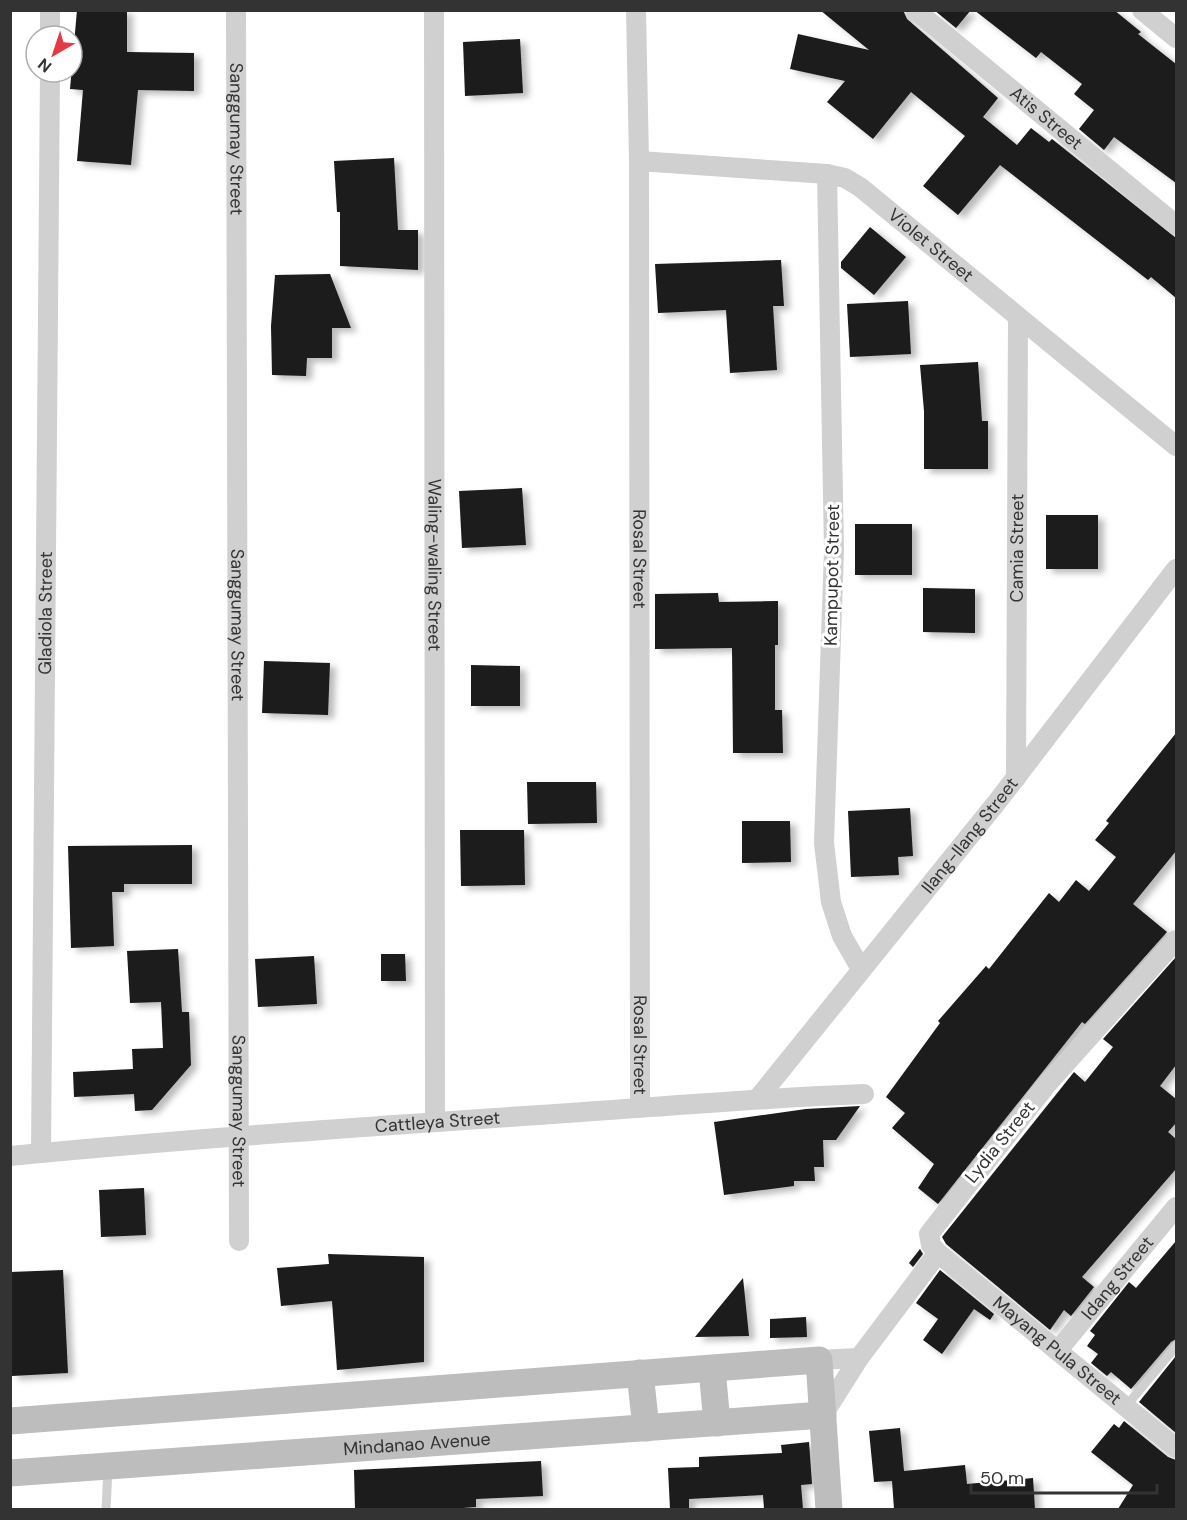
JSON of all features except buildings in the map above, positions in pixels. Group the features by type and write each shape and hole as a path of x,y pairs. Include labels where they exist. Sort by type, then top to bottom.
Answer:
{"street":[{"name":"Sanggumay Street","path":"236,10 239,1241"},
{"name":"Waling-waling Street","path":"434,10 435,1121"},
{"name":"Rosal Street","path":"636,10 639,161 639,1108"},
{"name":"Atis Street","path":"915,10 1176,225"},
{"path":"1142,10 1176,38"},
{"name":"Gladiola Street","path":"41,1153 50,84"},
{"name":"Violet Street","path":"639,161 826,174 844,178 860,187 1176,446"},
{"name":"Kampupot Street","path":"826,174 834,550 824,843 831,902 842,936 861,969"},
{"name":"Camia Street","path":"1016,778 1018,318"},
{"name":"Ilang-Ilang Street","path":"759,1097 1016,778 1176,569"},
{"name":"Lydia Street","path":"938,1252 931,1245 929,1234 933,1227 1048,1083 1176,940"},
{"name":"Cattleya Street","path":"10,1156 238,1136 639,1108 759,1097 864,1094"},
{"name":"Idang Street","path":"1059,1349 1176,1207"},
{"path":"823,1415 859,1358 938,1252"},
{"name":"Mayang Pula Street","path":"938,1252 1059,1349 1176,1448"},
{"path":"10,1421 859,1358"},
{"path":"819,1360 829,1509"},
{"path":"712,1369 717,1423"},
{"path":"640,1373 646,1428"},
{"name":"Mindanao Avenue","path":"10,1473 823,1415"}],"lane":[{"path":"1127,1405 1176,1346"},
{"path":"106,1509 108,1466"}]}
